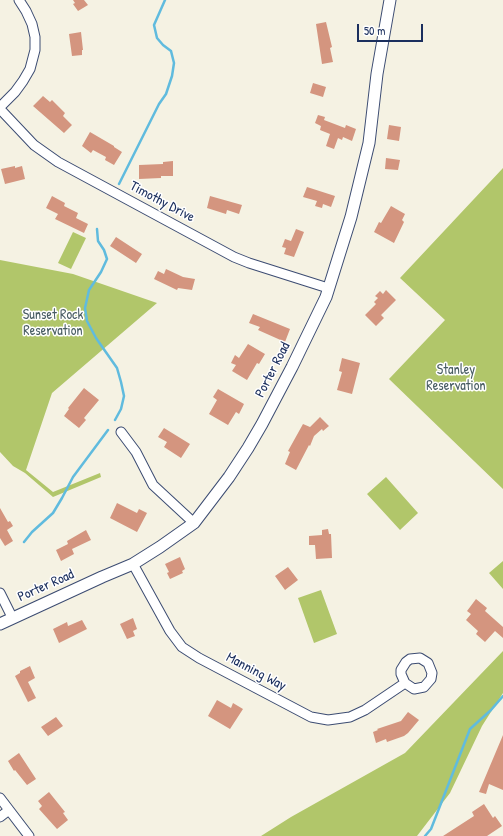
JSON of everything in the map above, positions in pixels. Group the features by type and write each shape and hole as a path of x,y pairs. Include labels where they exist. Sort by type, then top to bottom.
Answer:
{"street":[{"name":"Timothy Drive","path":"19,0 32,24 35,37 35,50 30,70 15,92 0,108 34,145 58,162 234,257 328,288"},
{"name":"Porter Road","path":"0,624 12,617 133,564 160,547 194,523 229,477 262,424 326,297 351,217 369,142 377,74 390,0"},
{"path":"120,432 136,452 153,485 194,523"},
{"name":"Manning Way","path":"133,564 170,631 182,647 198,658 311,717 328,720 350,717 364,710 404,683"},
{"path":"0,593 12,617"},
{"path":"0,798 29,836"},
{"path":"0,817 9,810"}],"green space":[{"name":"Stanley Reservation","path":"503,168 503,489 389,379 445,320 400,278"},
{"path":"73,232 86,238 71,269 58,263"},
{"name":"Sunset Rock Reservation","path":"0,260 73,274 157,303 52,393 26,470 53,492 100,473 101,477 53,497 25,473 13,466 0,452"},
{"path":"386,477 418,513 400,530 367,494"},
{"path":"503,561 503,589 489,573"},
{"path":"321,590 337,634 314,643 298,598"},
{"path":"503,651 503,693 482,726 450,793 417,836 261,836 291,817 405,753"}],"building":[{"path":"73,0 84,0 88,5 78,11 73,4 75,3"},
{"path":"326,22 332,47 330,48 333,62 322,64 316,24"},
{"path":"81,32 83,50 82,55 72,56 69,34"},
{"path":"313,83 326,87 323,97 310,93"},
{"path":"43,96 50,102 52,100 65,113 63,116 72,125 64,133 33,106"},
{"path":"318,115 325,117 324,120 345,128 346,125 356,129 352,141 343,137 342,140 338,138 334,149 326,146 330,134 320,130 321,126 315,123"},
{"path":"389,125 401,127 399,141 387,139"},
{"path":"90,132 122,152 114,165 105,160 106,157 93,150 91,153 82,146"},
{"path":"386,158 400,160 398,170 385,169"},
{"path":"173,161 173,176 139,179 139,165 163,164 163,162"},
{"path":"15,166 15,168 22,166 25,179 5,184 1,169"},
{"path":"307,187 335,196 331,207 323,204 322,208 315,206 317,201 303,197"},
{"path":"52,196 65,203 64,206 78,213 76,218 88,224 84,233 55,219 58,214 46,208"},
{"path":"210,196 242,205 239,214 227,210 226,214 207,208"},
{"path":"391,206 405,214 402,220 404,222 394,243 374,232 379,222 381,223"},
{"path":"296,229 304,232 294,257 284,254 286,248 282,247 285,239 291,241"},
{"path":"116,237 142,254 136,263 110,246"},
{"path":"166,269 183,277 195,279 192,290 178,288 177,290 154,279 158,271 164,274"},
{"path":"386,290 396,300 381,315 384,318 376,326 365,315 376,304 374,302 378,298 375,296 380,291 383,294"},
{"path":"253,314 290,329 285,342 258,330 260,327 249,323"},
{"path":"248,344 265,354 259,364 257,363 247,380 232,371 236,365 231,363 235,355 239,358"},
{"path":"342,358 360,363 352,394 337,390 342,372 339,371"},
{"path":"84,388 99,400 84,418 86,420 79,428 64,416 69,409 68,408"},
{"path":"218,389 244,404 239,414 236,412 228,425 209,414 217,400 213,397"},
{"path":"320,417 329,426 323,431 322,429 314,436 296,470 285,464 290,452 288,451 303,424 310,427"},
{"path":"164,428 190,444 181,458 164,447 167,442 158,437"},
{"path":"117,503 137,513 139,509 147,513 137,532 110,518"},
{"path":"0,508 8,522 10,521 13,526 7,530 13,541 5,546 0,538"},
{"path":"328,529 329,534 331,534 332,558 316,559 315,545 309,545 309,536 322,535 322,530"},
{"path":"86,530 91,540 72,549 74,554 61,561 56,550 68,544 67,541"},
{"path":"180,557 185,569 182,571 183,573 170,579 167,573 169,572 165,564"},
{"path":"288,567 298,580 285,590 275,576"},
{"path":"476,599 487,608 485,611 503,627 503,638 495,631 485,642 476,634 478,631 466,620 471,614 467,611"},
{"path":"133,618 137,629 133,631 135,636 127,639 120,624"},
{"path":"82,620 87,629 59,643 53,629 67,622 68,626"},
{"path":"30,666 35,678 28,682 36,698 28,702 15,676 20,673 20,671"},
{"path":"217,700 231,708 233,703 243,709 230,729 208,716"},
{"path":"408,712 419,720 408,733 387,742 386,739 376,743 373,732 378,730 377,729 401,721"},
{"path":"56,717 63,726 48,736 41,727"},
{"path":"503,735 503,790 489,784 486,794 479,792"},
{"path":"19,753 36,779 27,785 15,770 14,771 8,761"},
{"path":"49,792 65,812 63,813 68,820 57,829 39,809 42,806 38,801"},
{"path":"484,804 493,818 495,816 502,826 487,836 443,836 474,816 472,812"}],"waterway":[{"path":"119,184 159,104 166,94 172,76 174,63 171,51 157,38 154,25 165,0"},
{"path":"97,229 98,241 104,250 107,259 101,272 89,290 85,308 87,321 96,338 117,368 121,382 124,396 121,409 115,420"},
{"path":"24,542 32,532 53,513 73,477 108,430"},
{"path":"425,836 431,829 470,729 491,710 503,696"}]}
